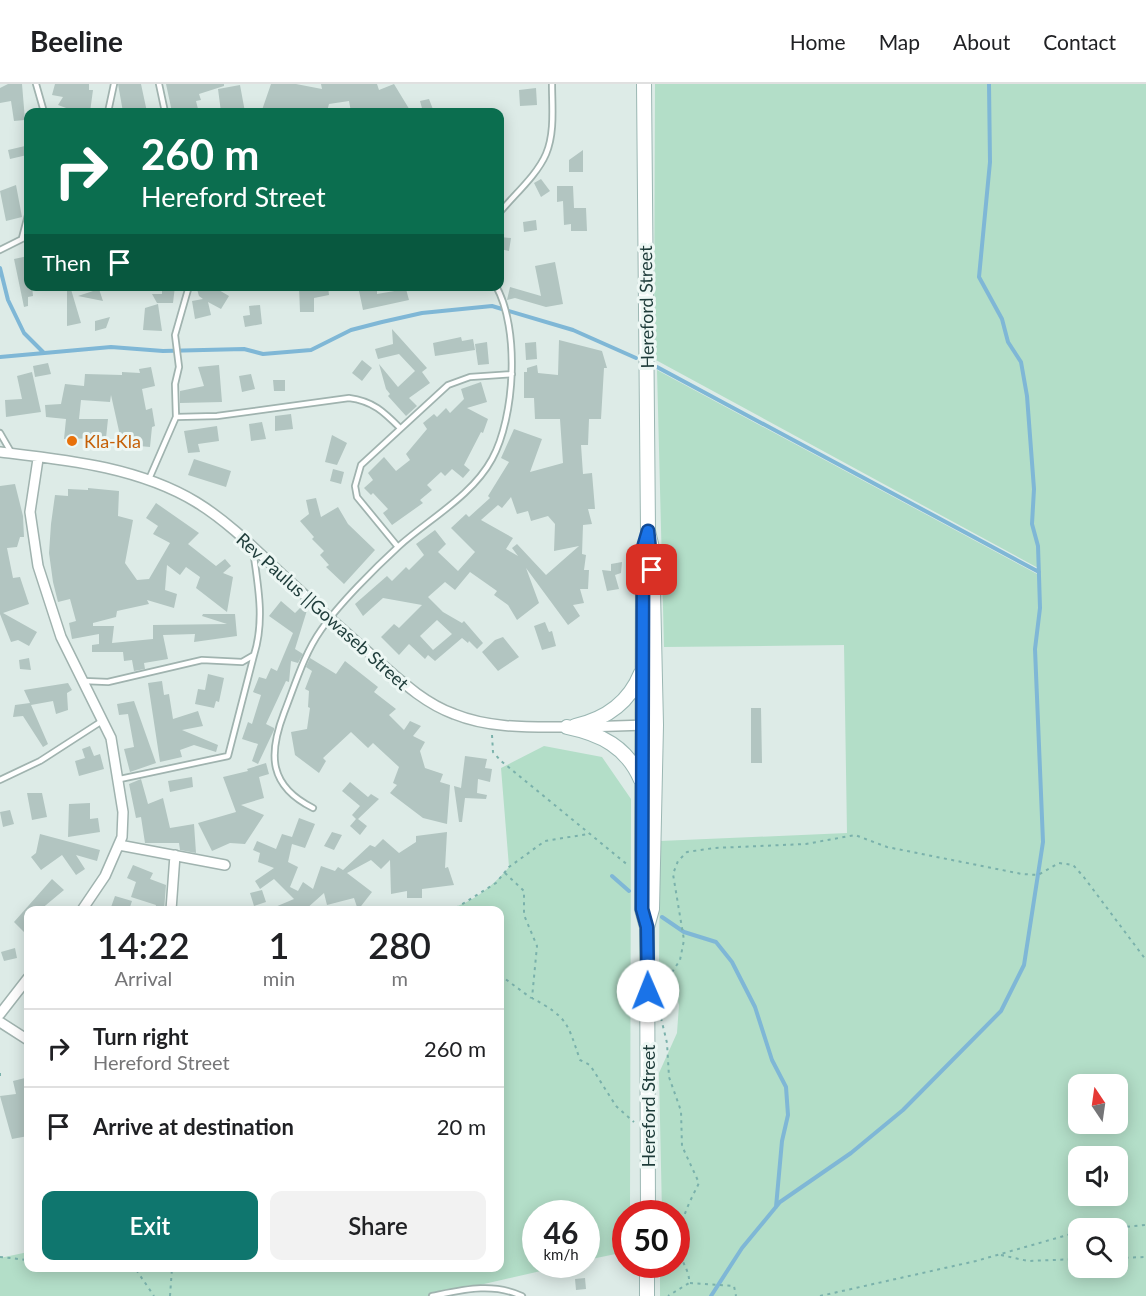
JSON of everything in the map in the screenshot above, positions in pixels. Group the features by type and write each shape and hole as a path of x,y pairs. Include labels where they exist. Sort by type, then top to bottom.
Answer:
{"main road":[{"name":"Hereford Street","path":"644,84 648,531 652,548 649,725 652,909 647,927"},
{"name":"Hereford Street","path":"648,531 643,548 644,665 649,725 644,791 642,909 647,927 648,1200"},
{"path":"570,727 589,723 614,710 633,690 644,665"},
{"path":"570,727 589,731 617,747 634,767 644,791"},
{"path":"647,1278 647,1296"}],"street":[{"name":"Rev Paulus ǁGowaseb Street","path":"0,453 120,470 149,479 198,503 253,547 329,619 426,700 457,715 492,724 570,727 649,725"},
{"path":"38,459 30,512 38,566 51,613 111,738 120,779 123,812 122,837 105,876 85,906"},
{"path":"119,845 225,864"},
{"path":"171,906 175,855"},
{"path":"0,1014 24,983"},
{"path":"0,1022 24,1037"}],"lane":[{"path":"36,84 43,108"},
{"path":"109,108 114,84"},
{"path":"159,84 164,108"},
{"path":"504,207 540,164 547,152 551,133 552,84"},
{"path":"0,250 22,237 24,230"},
{"path":"149,479 176,417 175,384 179,367 175,335 188,291"},
{"path":"313,808 295,799 285,789 274,762 275,741 304,661 329,619 398,547 465,491 492,459 504,420 512,374 506,314 498,291"},
{"path":"398,547 363,506 355,486 361,465 448,385 459,380 512,374"},
{"path":"176,417 217,416 262,408 349,398 366,400 380,408 400,428"},
{"path":"0,433 13,454"},
{"path":"120,779 228,756 260,636 261,615 253,547"},
{"path":"84,681 108,682 202,660 242,662 254,656"},
{"path":"0,780 57,752 102,721"},
{"path":"432,1296 470,1288 498,1288 522,1296"}],"path":[{"path":"492,724 493,752 643,878"},
{"path":"461,906 496,883 545,841 588,834"},
{"path":"648,991 670,974 680,960 684,940 683,924 673,874 678,861 687,852 714,848 806,844 855,835 887,847 1022,874 1038,875 1059,863 1073,865 1110,910 1134,948 1146,960"},
{"path":"505,873 524,891 524,915 537,946 532,998"},
{"path":"504,978 557,1012 570,1027 580,1060 590,1065 602,1080 616,1106 648,1134"},
{"path":"660,1015 667,1043 669,1077 681,1110 682,1146 699,1183 684,1215 680,1234 681,1256 690,1276 689,1283"},
{"path":"0,1073 0,1080"},
{"path":"1128,1227 1146,1225"},
{"path":"820,1296 999,1255 1068,1235"},
{"path":"999,1255 1028,1261 1068,1259"},
{"path":"0,1257 24,1260"},
{"path":"1128,1258 1146,1257"},
{"path":"138,1272 154,1296"},
{"path":"170,1296 172,1272"},
{"path":"668,1296 689,1283 734,1287 736,1296"}],"green space":[{"path":"655,84 1146,84 1146,1296 660,1296 660,1278 690,1278 690,1200 662,1200 659,1073 677,1033 679,1005 673,982 659,963 660,841 847,833 844,645 664,647 657,370 1039,575 1038,568 654,359"},
{"path":"544,746 602,757 631,799 630,1200 612,1200 612,1255 600,1257 600,1200 522,1200 522,1275 432,1296 0,1296 0,1258 24,1253 24,1272 504,1272 504,906 458,906 479,895 509,867 501,768"}],"building":[{"path":"8,84 22,84 24,120 14,121 11,101 0,103 0,88"},
{"path":"55,84 89,84 89,90 93,90 91,108 66,108 58,105 63,97 52,95"},
{"path":"118,84 141,84 146,108 122,108"},
{"path":"166,84 224,84 224,86 199,94 201,100 196,101 198,108 171,108"},
{"path":"271,84 296,84 322,89 321,84 377,84 379,90 394,84 409,108 350,108 349,101 329,104 328,108 263,108"},
{"path":"240,85 244,108 220,108 218,89"},
{"path":"536,88 537,105 520,106 519,90"},
{"path":"429,99 432,108 422,108 420,101"},
{"path":"24,146 24,156 10,159 8,150"},
{"path":"583,150 583,172 569,172 569,160"},
{"path":"541,179 550,191 541,197 534,183"},
{"path":"16,185 22,217 6,221 0,191"},
{"path":"557,186 573,186 574,208 586,208 587,231 571,231 571,224 564,225 563,201 557,202"},
{"path":"536,220 537,230 524,232 523,222"},
{"path":"504,237 511,238 509,251 504,250"},
{"path":"24,257 24,291 32,291 33,296 28,297 28,306 24,307 14,259"},
{"path":"555,262 563,304 546,307 515,298 507,300 510,287 541,296 535,266"},
{"path":"67,291 71,291 81,323 67,326"},
{"path":"100,291 103,301 78,296"},
{"path":"162,291 174,291 173,303 157,303 152,294 162,294"},
{"path":"198,291 220,291 229,296 221,309 208,302 211,315 195,319 192,301 203,299"},
{"path":"299,291 329,291 329,295 314,298 314,312 300,312"},
{"path":"359,291 377,291 377,294 407,291 409,300 363,310"},
{"path":"158,304 162,331 143,330 145,308"},
{"path":"260,305 262,324 245,327 243,316 250,315 249,306"},
{"path":"110,317 106,328 95,331 95,321"},
{"path":"392,329 427,368 422,372 430,383 409,398 417,406 406,416 388,396 390,394 386,389 379,364 398,387 415,371 399,354 378,359 375,349 393,344"},
{"path":"461,337 462,341 473,339 475,350 435,356 433,343"},
{"path":"559,340 602,351 607,368 604,368 601,419 589,419 588,445 581,445 583,474 592,473 595,509 588,509 592,524 583,525 582,554 586,555 584,570 589,570 588,589 580,589 584,603 573,605 580,616 568,625 526,568 539,603 517,620 508,605 494,595 497,591 470,572 455,590 445,582 428,597 443,612 462,623 464,621 483,643 477,649 462,638 435,661 428,655 425,659 409,644 399,655 381,637 394,624 399,628 422,605 383,598 363,616 355,604 387,576 392,581 406,567 409,570 424,555 416,544 435,530 446,544 438,552 458,571 475,552 451,528 466,514 469,517 490,498 488,496 509,462 501,458 514,429 542,439 530,472 563,463 560,419 535,419 534,398 524,398 524,372 527,372 527,368 537,365 538,373 558,375","holes":["511,497 517,514 528,511 531,521 548,516 555,524 554,551 579,546 546,575 517,544 512,548 518,556 506,549 513,538 481,520 498,505 502,508","437,620 452,634 433,650 420,636"]},
{"path":"487,342 489,364 478,365 475,344"},
{"path":"536,342 537,359 526,360 525,343"},
{"path":"362,360 372,368 362,381 352,373"},
{"path":"48,363 51,374 35,377 33,366"},
{"path":"219,365 222,402 180,403 180,391 204,386 198,367"},
{"path":"151,367 155,386 142,389 146,410 152,408 155,426 152,427 150,447 128,445 128,438 121,440 111,395 110,402 81,400 79,419 108,419 106,438 64,439 66,419 46,417 45,405 61,404 65,384 84,386 85,374 122,375 122,372 140,373 139,369"},
{"path":"32,372 41,412 6,417 5,400 22,399 17,376"},
{"path":"251,374 255,389 242,392 239,376"},
{"path":"273,380 285,380 285,391 274,391"},
{"path":"481,382 487,402 467,408 488,419 483,433 481,432 464,465 470,470 463,478 452,469 445,476 441,472 427,485 432,490 420,500 423,503 392,525 383,513 388,509 373,493 371,495 364,488 373,480 368,473 384,457 396,471 410,460 406,454 427,429 423,423 434,414 437,417 446,408 450,413 464,399 461,389"},
{"path":"291,414 293,429 275,431 275,416"},
{"path":"262,422 266,439 251,441 249,424"},
{"path":"217,426 219,441 198,444 200,452 188,453 184,431"},
{"path":"332,435 347,443 337,465 325,462"},
{"path":"194,459 231,471 226,487 188,475"},
{"path":"333,469 344,472 341,484 330,481"},
{"path":"15,484 23,516 24,537 20,537 17,547 7,548 13,578 20,577 29,604 3,613 37,632 29,646 18,640 11,642 0,614 0,486"},
{"path":"88,488 119,491 118,516 133,520 125,563 137,580 149,579 170,543 153,534 158,526 146,518 156,503 199,533 188,544 216,566 225,559 231,566 223,573 233,577 227,612 196,588 200,577 186,567 180,575 167,565 165,590 177,594 174,608 147,600 149,604 117,611 116,617 93,623 93,626 114,626 112,643 153,639 153,625 227,624 202,616 203,614 235,614 237,636 194,642 195,634 163,635 168,659 144,663 145,669 134,671 132,660 124,661 123,652 92,652 92,645 99,644 99,634 72,639 69,623 76,621 70,599 58,602 53,582 49,553 51,524 55,495 68,496 68,489 88,490"},
{"path":"316,498 321,517 338,507 348,524 375,550 344,584 326,567 329,565 320,555 324,551 312,539 314,537 300,521 309,514 306,500"},
{"path":"622,562 621,573 615,575 619,589 607,591 602,570 611,571 611,564"},
{"path":"281,601 295,613 304,604 308,607 295,649 303,654 298,663 291,661 289,682 286,681 266,724 274,730 258,764 252,761 258,744 242,739 248,722 252,724 261,695 253,692 259,677 266,679 271,668 277,671 293,633 269,616"},
{"path":"545,622 549,632 552,631 556,646 542,650 534,626"},
{"path":"503,637 519,657 498,671 482,652 495,640"},
{"path":"29,658 31,670 20,669 19,660"},
{"path":"310,658 336,674 345,661 378,687 374,692 396,709 389,715 404,730 410,721 421,726 413,736 425,742 420,751 425,768 443,774 440,782 450,785 447,824 423,818 390,793 397,785 393,783 399,767 373,743 368,748 351,732 323,758 326,761 319,773 295,755 291,732 307,729 310,708 308,707 309,691 305,689 312,671 306,667"},
{"path":"208,674 224,678 219,702 216,701 214,708 195,704 198,689 205,690"},
{"path":"162,681 164,695 169,694 173,719 198,711 203,726 182,730 218,745 216,752 194,745 180,750 182,757 160,762 148,683"},
{"path":"68,683 72,690 67,693 68,710 56,714 53,701 31,705 48,744 43,747 23,716 13,717 15,705 30,703 24,690"},
{"path":"134,701 156,763 130,772 124,749 134,747 128,714 119,715 117,704"},
{"path":"751,708 761,708 762,763 751,763"},
{"path":"90,746 94,756 100,754 104,769 79,776 75,761 85,758 82,749"},
{"path":"465,756 487,759 485,768 492,769 490,782 478,779 477,793 487,795 486,799 465,798 462,822 459,822 454,786 461,788"},
{"path":"266,763 269,774 259,777 264,798 241,805 264,815 245,844 230,843 212,851 198,823 236,812 223,777 248,771 247,769"},
{"path":"192,777 193,787 170,792 168,781"},
{"path":"141,779 148,804 163,798 170,828 194,824 196,853 180,850 179,843 145,843 141,817 136,818 129,784"},
{"path":"350,782 368,797 371,794 379,799 358,819 367,826 360,835 350,826 356,819 352,815 360,806 342,791"},
{"path":"27,793 42,793 47,817 32,820"},
{"path":"90,803 90,819 98,818 100,832 68,837 69,804"},
{"path":"10,810 14,824 3,827 0,812"},
{"path":"299,818 315,824 305,848 292,844 288,862 298,867 290,887 298,891 303,882 313,889 321,866 335,871 338,867 343,870 370,845 377,848 375,847 383,839 399,853 416,842 416,836 447,832 445,868 448,867 454,885 422,889 422,898 407,898 407,891 391,894 390,860 381,869 371,860 347,873 372,892 361,906 357,906 354,898 327,905 324,893 309,906 277,906 294,899 274,879 260,889 255,881 274,868 258,862 260,853 253,850 257,841 276,849 282,834 292,837"},
{"path":"332,832 342,835 334,850 324,846"},
{"path":"40,834 100,850 97,861 76,855 85,869 76,875 62,855 41,870 31,857 36,853"},
{"path":"133,865 153,873 150,879 166,885 164,906 156,906 131,897 136,882 127,878"},
{"path":"52,879 64,890 45,906 28,906"},
{"path":"262,890 266,902 254,906 250,893"},
{"path":"115,896 132,901 130,906 111,906"},
{"path":"24,911 24,932 14,922"},
{"path":"15,948 17,958 4,961 1,952"},
{"path":"24,1078 24,1137 12,1139 0,1096 16,1094 13,1081"},
{"path":"585,1278 586,1289 576,1290 575,1279"}],"waterway":[{"path":"711,1296 742,1248 780,1202 851,1153 903,1110 1001,1011 1024,965 1043,842 1035,649 1040,608 1038,546 1032,524 1034,489 1027,396 1021,362 1008,342 1002,319 979,277 990,162 989,84"},
{"path":"0,268 8,300 24,333 44,353"},
{"path":"0,357 111,347 163,351 244,349 263,354 311,350 351,330 382,322 422,313 492,306 573,330 636,358"},
{"path":"657,367 1039,572"},
{"path":"612,876 629,891"},
{"path":"662,917 684,932 716,942 732,962 755,1007 772,1060 786,1087 788,1115 782,1141 776,1207"}],"place":[{"name":"Kla-Kla","path":"72,441"}],"route":[{"path":"648,991 647,927 642,909 643,548 648,531 652,548 652,570"}]}
